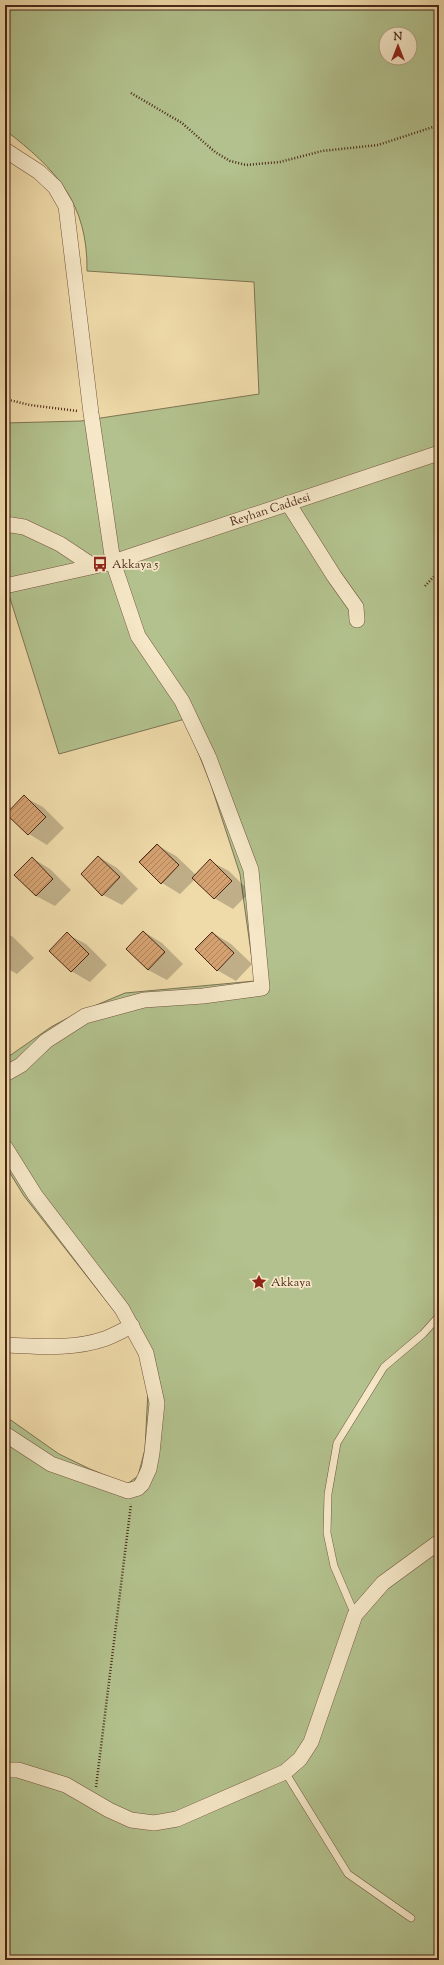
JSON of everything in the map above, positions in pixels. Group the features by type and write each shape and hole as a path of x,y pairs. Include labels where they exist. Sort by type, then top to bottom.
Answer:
{"street":[{"path":"5,150 39,172 55,187 66,206 91,413 102,564 138,636 182,701 209,758 251,870 262,988 203,996 144,1000 85,1016 46,1041 22,1065 5,1074"},
{"name":"Reyhan Caddesi","path":"5,586 102,564 439,453"},
{"path":"288,503 334,576 356,607 357,620"},
{"path":"5,524 24,527 102,564"},
{"path":"5,1147 35,1195 122,1309 146,1353 156,1403 152,1453 149,1469 142,1484 133,1491 128,1491 51,1464 5,1434"},
{"path":"5,1345 53,1347 80,1344 104,1339 132,1326"},
{"path":"5,1770 18,1770 66,1785 131,1820 154,1823 177,1820 285,1772 300,1759 311,1742 355,1615 383,1583 439,1542"}],"lane":[{"path":"355,1615 334,1566 327,1533 328,1494 337,1443 384,1367 423,1334 439,1316"},
{"path":"285,1772 348,1874 411,1918"}],"path":[{"path":"131,94 182,123 215,152 230,161 246,165 280,162 322,151 378,145 439,125"},
{"path":"5,399 30,405 91,413"},
{"path":"425,586 439,571"},
{"path":"94,1801 133,1491"}],"green space":[{"path":"5,5 439,5 439,1960 5,1960 5,1416 59,1454 90,1469 127,1484 138,1476 145,1449 148,1390 143,1363 122,1321 24,1196 5,1165 5,1059 51,1027 75,1014 125,993 255,981 240,874 211,785 185,719 59,754 9,595 5,596 5,423 81,421 259,394 254,282 87,271 86,247 82,226 75,207 66,190 54,174 23,144 5,130"}],"building":[{"path":"24,795 46,817 28,835 6,814"},
{"path":"157,844 179,865 161,884 139,862"},
{"path":"98,856 120,877 102,896 81,874"},
{"path":"32,857 53,879 36,896 14,875"},
{"path":"210,859 232,881 214,899 192,878"},
{"path":"143,931 165,952 148,970 126,949"},
{"path":"67,932 89,954 71,972 49,951"},
{"path":"212,932 234,953 217,971 195,949"}],"place":[{"name":"Akkaya 5","path":"100,564"},
{"name":"Akkaya","path":"259,1282"}]}
